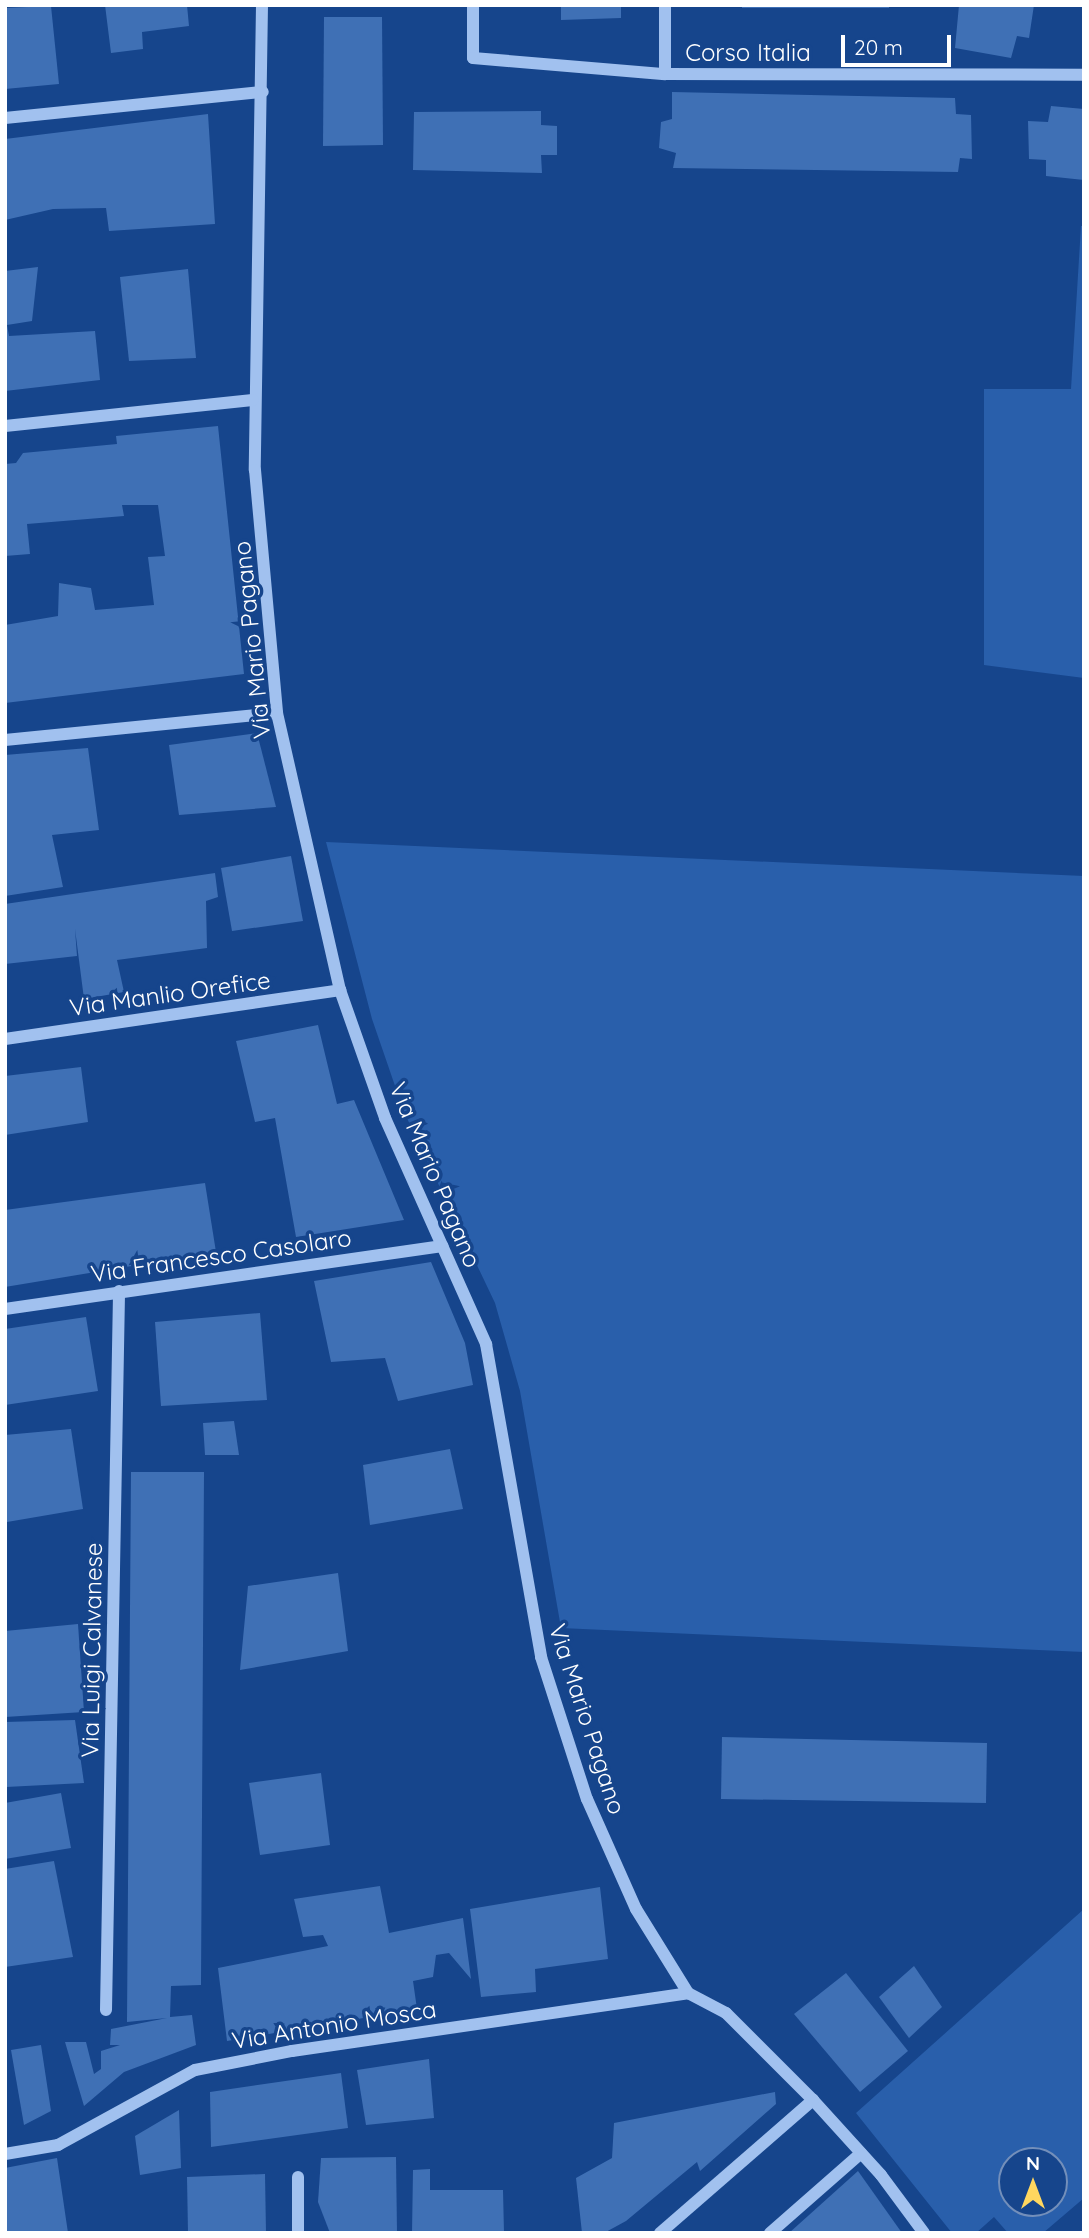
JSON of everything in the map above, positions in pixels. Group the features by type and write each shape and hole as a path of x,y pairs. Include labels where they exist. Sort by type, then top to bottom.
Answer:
{"street":[{"name":"Via Mario Pagano","path":"262,5 263,92 253,400 277,713 340,990 385,1118 486,1344 517,1540 541,1657 587,1799 636,1909 688,1993"},
{"name":"Corso Italia","path":"473,5 472,58 665,74 1084,75"},
{"name":"Corso Italia","path":"665,5 665,74"},
{"path":"5,118 263,92"},
{"path":"5,426 253,400"},
{"path":"5,740 277,713"},
{"name":"Via Manlio Orefice","path":"5,1039 340,990"},
{"name":"Via Francesco Casolaro","path":"5,1309 442,1245"},
{"name":"Via Luigi Calvanese","path":"106,2010 119,1291"},
{"path":"688,1993 726,2013 813,2100 861,2154 924,2233"},
{"name":"Via Antonio Mosca","path":"5,2154 58,2145 195,2070 292,2051 688,1993"},
{"path":"660,2233 813,2100"},
{"path":"770,2233 861,2154"},
{"path":"298,2233 299,2177"}],"shaded area":[{"path":"1081,226 1084,226 1084,678 984,665 984,389 1071,389"},
{"path":"326,842 1084,876 1084,1652 561,1628 520,1391 495,1303 404,1112 372,1019"},
{"path":"1084,1909 1084,2198 1068,2212 1068,2147 998,2147 998,2217 1062,2217 1043,2233 1008,2233 994,2217 976,2233 952,2233 856,2113"}],"building":[{"path":"105,5 187,5 189,26 142,32 143,49 111,53"},
{"path":"561,5 621,5 621,18 561,20"},
{"path":"742,5 889,5 889,8 742,8"},
{"path":"959,5 1034,5 1029,38 1017,36 1011,58 955,48"},
{"path":"51,6 59,84 5,89 5,8"},
{"path":"324,17 382,17 383,145 323,146"},
{"path":"672,92 955,98 956,114 971,115 972,159 960,158 958,172 673,168 676,153 659,148 661,122 672,119"},
{"path":"1051,106 1084,109 1084,180 1046,176 1046,160 1029,159 1028,121 1048,122"},
{"path":"541,111 541,125 557,126 557,155 541,155 542,173 413,170 414,112"},
{"path":"208,114 215,224 109,231 106,208 53,209 5,220 5,139"},
{"path":"38,267 32,321 7,325 9,336 95,331 100,380 5,391 5,271"},
{"path":"188,269 196,358 129,361 120,277"},
{"path":"218,426 244,674 5,703 5,625 58,616 59,583 91,588 95,610 154,605 148,557 165,556 158,505 122,505 124,516 27,524 30,554 5,556 5,464 16,463 23,453 117,444 116,436"},
{"path":"257,733 276,807 179,815 169,745"},
{"path":"88,748 99,830 52,835 63,887 5,896 5,755"},
{"path":"291,856 303,921 232,931 221,868"},
{"path":"215,873 218,897 206,901 207,948 117,960 124,992 84,999 75,929 77,956 5,964 5,904"},
{"path":"318,1025 337,1104 354,1100 404,1220 296,1237 275,1118 255,1122 236,1041"},
{"path":"81,1067 88,1122 5,1135 5,1076"},
{"path":"205,1183 216,1252 5,1287 5,1210"},
{"path":"431,1262 465,1343 473,1385 398,1401 385,1358 331,1362 314,1281"},
{"path":"260,1313 267,1400 161,1406 155,1322"},
{"path":"86,1317 98,1391 5,1405 5,1329"},
{"path":"234,1421 239,1455 205,1455 203,1423"},
{"path":"71,1429 83,1509 7,1522 5,1435"},
{"path":"450,1449 463,1509 370,1525 363,1465"},
{"path":"131,1472 204,1472 201,1985 171,1986 170,2017 192,2015 196,2045 124,2072 84,2106 65,2042 86,2042 94,2074 101,2069 101,2051 120,2045 110,2045 111,2029 167,2018 127,2022"},
{"path":"338,1573 348,1651 240,1670 248,1586"},
{"path":"78,1624 84,1712 5,1717 5,1631"},
{"path":"75,1720 84,1783 6,1787 5,1722"},
{"path":"722,1737 987,1743 986,1803 721,1799"},
{"path":"321,1773 330,1845 260,1855 249,1783"},
{"path":"61,1793 71,1848 5,1859 5,1803"},
{"path":"54,1861 73,1957 5,1967 5,1869"},
{"path":"380,1886 389,1933 463,1918 471,1979 449,1953 436,1955 433,1977 413,1981 417,2009 227,2041 218,1968 328,1946 323,1935 303,1937 294,1899"},
{"path":"600,1887 608,1959 535,1969 536,1992 481,1997 470,1909"},
{"path":"914,1966 942,2007 909,2038 879,1997"},
{"path":"846,1973 908,2051 860,2092 794,2014"},
{"path":"41,2045 51,2111 24,2125 11,2050"},
{"path":"429,2059 434,2118 366,2125 357,2070"},
{"path":"341,2073 348,2128 211,2147 210,2092"},
{"path":"775,2092 776,2104 700,2171 697,2162 626,2221 604,2233 582,2233 576,2178 612,2158 614,2123"},
{"path":"179,2110 181,2168 140,2175 135,2136"},
{"path":"396,2157 397,2233 330,2233 318,2202 321,2158"},
{"path":"57,2158 68,2233 5,2233 5,2168"},
{"path":"430,2169 430,2190 503,2190 504,2233 412,2233 413,2170"},
{"path":"858,2171 902,2233 789,2233"},
{"path":"265,2174 266,2233 188,2233 187,2177"}]}
